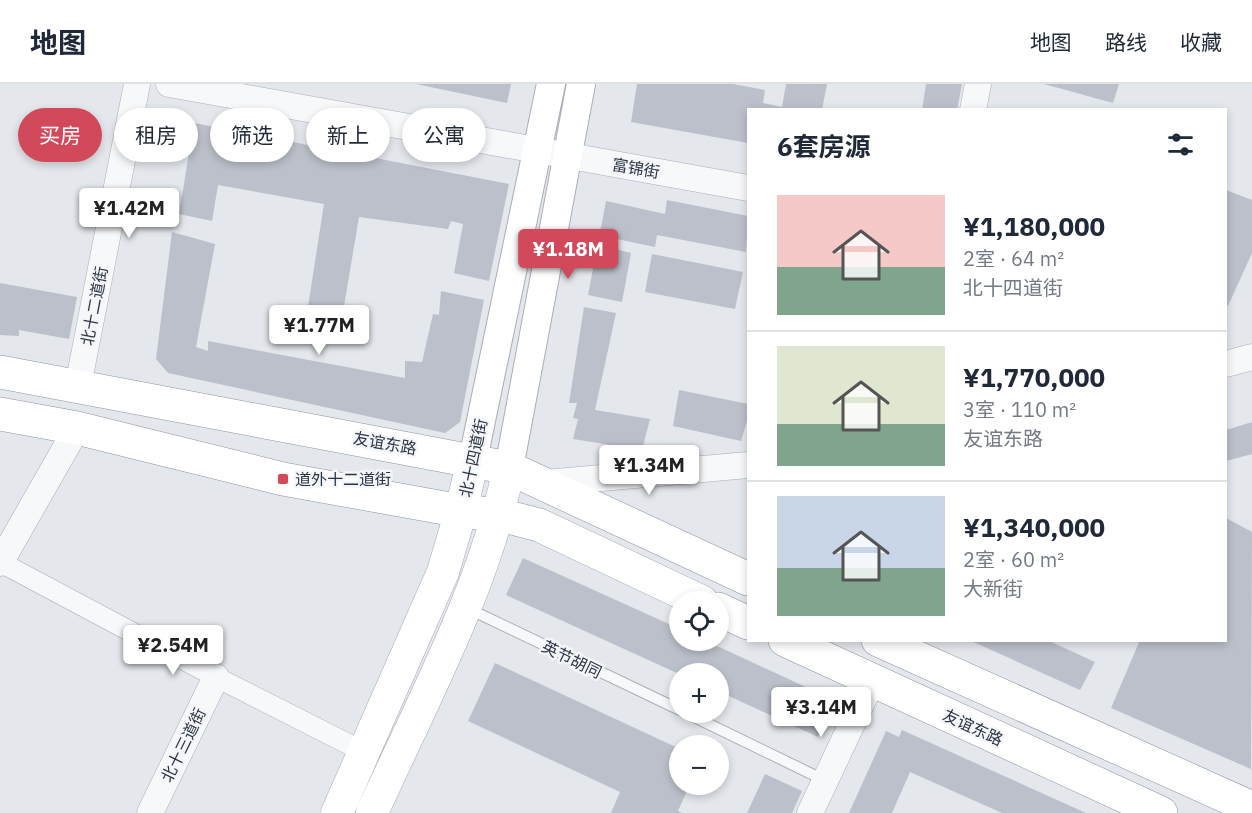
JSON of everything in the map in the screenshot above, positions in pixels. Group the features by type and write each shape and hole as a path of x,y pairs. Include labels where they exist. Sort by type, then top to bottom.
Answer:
{"highway":[{"name":"友谊东路","path":"0,372 472,459 509,468 546,483 747,579"},
{"path":"0,414 76,428 283,478 462,511 500,515 539,525 679,591"},
{"path":"729,614 747,623"},
{"name":"友谊东路","path":"789,642 1161,813"},
{"path":"882,642 1252,808"}],"main road":[{"name":"北十四道街","path":"338,813 443,572 462,511 550,84"},
{"path":"372,813 465,607 500,515 581,84"}],"street":[{"name":"北十二道街","path":"78,386 137,84"},
{"name":"富锦街","path":"169,84 747,188"},
{"path":"973,108 978,84"},
{"path":"1227,364 1252,357"},
{"path":"76,428 0,562 216,677 364,752"},
{"path":"546,483 747,465"},
{"name":"北十三道街","path":"150,813 216,677"},
{"path":"810,813 872,681"}],"lane":[{"name":"英节胡同","path":"465,607 669,705"},
{"path":"707,723 825,780"}],"building":[{"path":"416,84 511,84 507,103"},
{"path":"637,84 733,84 765,90 763,103 782,107 786,84 827,84 822,108 747,108 747,143 631,122"},
{"path":"926,84 962,84 957,108 922,108"},
{"path":"1044,84 1119,84 1113,103"},
{"path":"198,124 210,126 210,162 294,162 294,142 306,145 306,162 390,161 509,184 489,281 454,273 463,224 451,221 448,229 359,217 342,318 307,313 324,204 218,185 212,221 179,214 188,162 198,162"},
{"path":"1227,190 1252,200 1252,253 1228,306"},
{"path":"667,200 747,216 746,252 657,235 655,247 617,239 615,249 631,253 622,302 588,295 606,201 665,214"},
{"path":"172,232 215,244 196,347 208,351 208,341 405,378 405,361 422,362 433,314 439,315 441,291 484,300 460,422 445,433 168,373 156,359"},
{"path":"652,254 743,272 735,309 645,292"},
{"path":"0,283 77,297 69,339 19,330 19,336 0,335"},
{"path":"584,307 616,313 595,410 650,419 642,450 573,439 578,419 573,418 577,403 569,403"},
{"path":"679,390 747,404 747,421 741,441 673,426"},
{"path":"1252,422 1252,454 1227,461 1227,430"},
{"path":"1227,519 1252,532 1251,769 1111,708 1139,642 1227,642"},
{"path":"523,558 669,624 669,651 728,651 834,700 818,737 729,696 729,663 669,663 669,669 506,595"},
{"path":"973,642 1051,642 1095,662 1080,690"},
{"path":"495,663 669,744 669,795 685,795 678,811 682,813 611,813 620,792 468,721"},
{"path":"902,730 1086,813 1002,813 910,772 892,813 849,813 886,731 899,737"},
{"path":"765,774 802,791 792,813 747,813"}],"place":[{"name":"道外十二道街","path":"283,479"}]}
